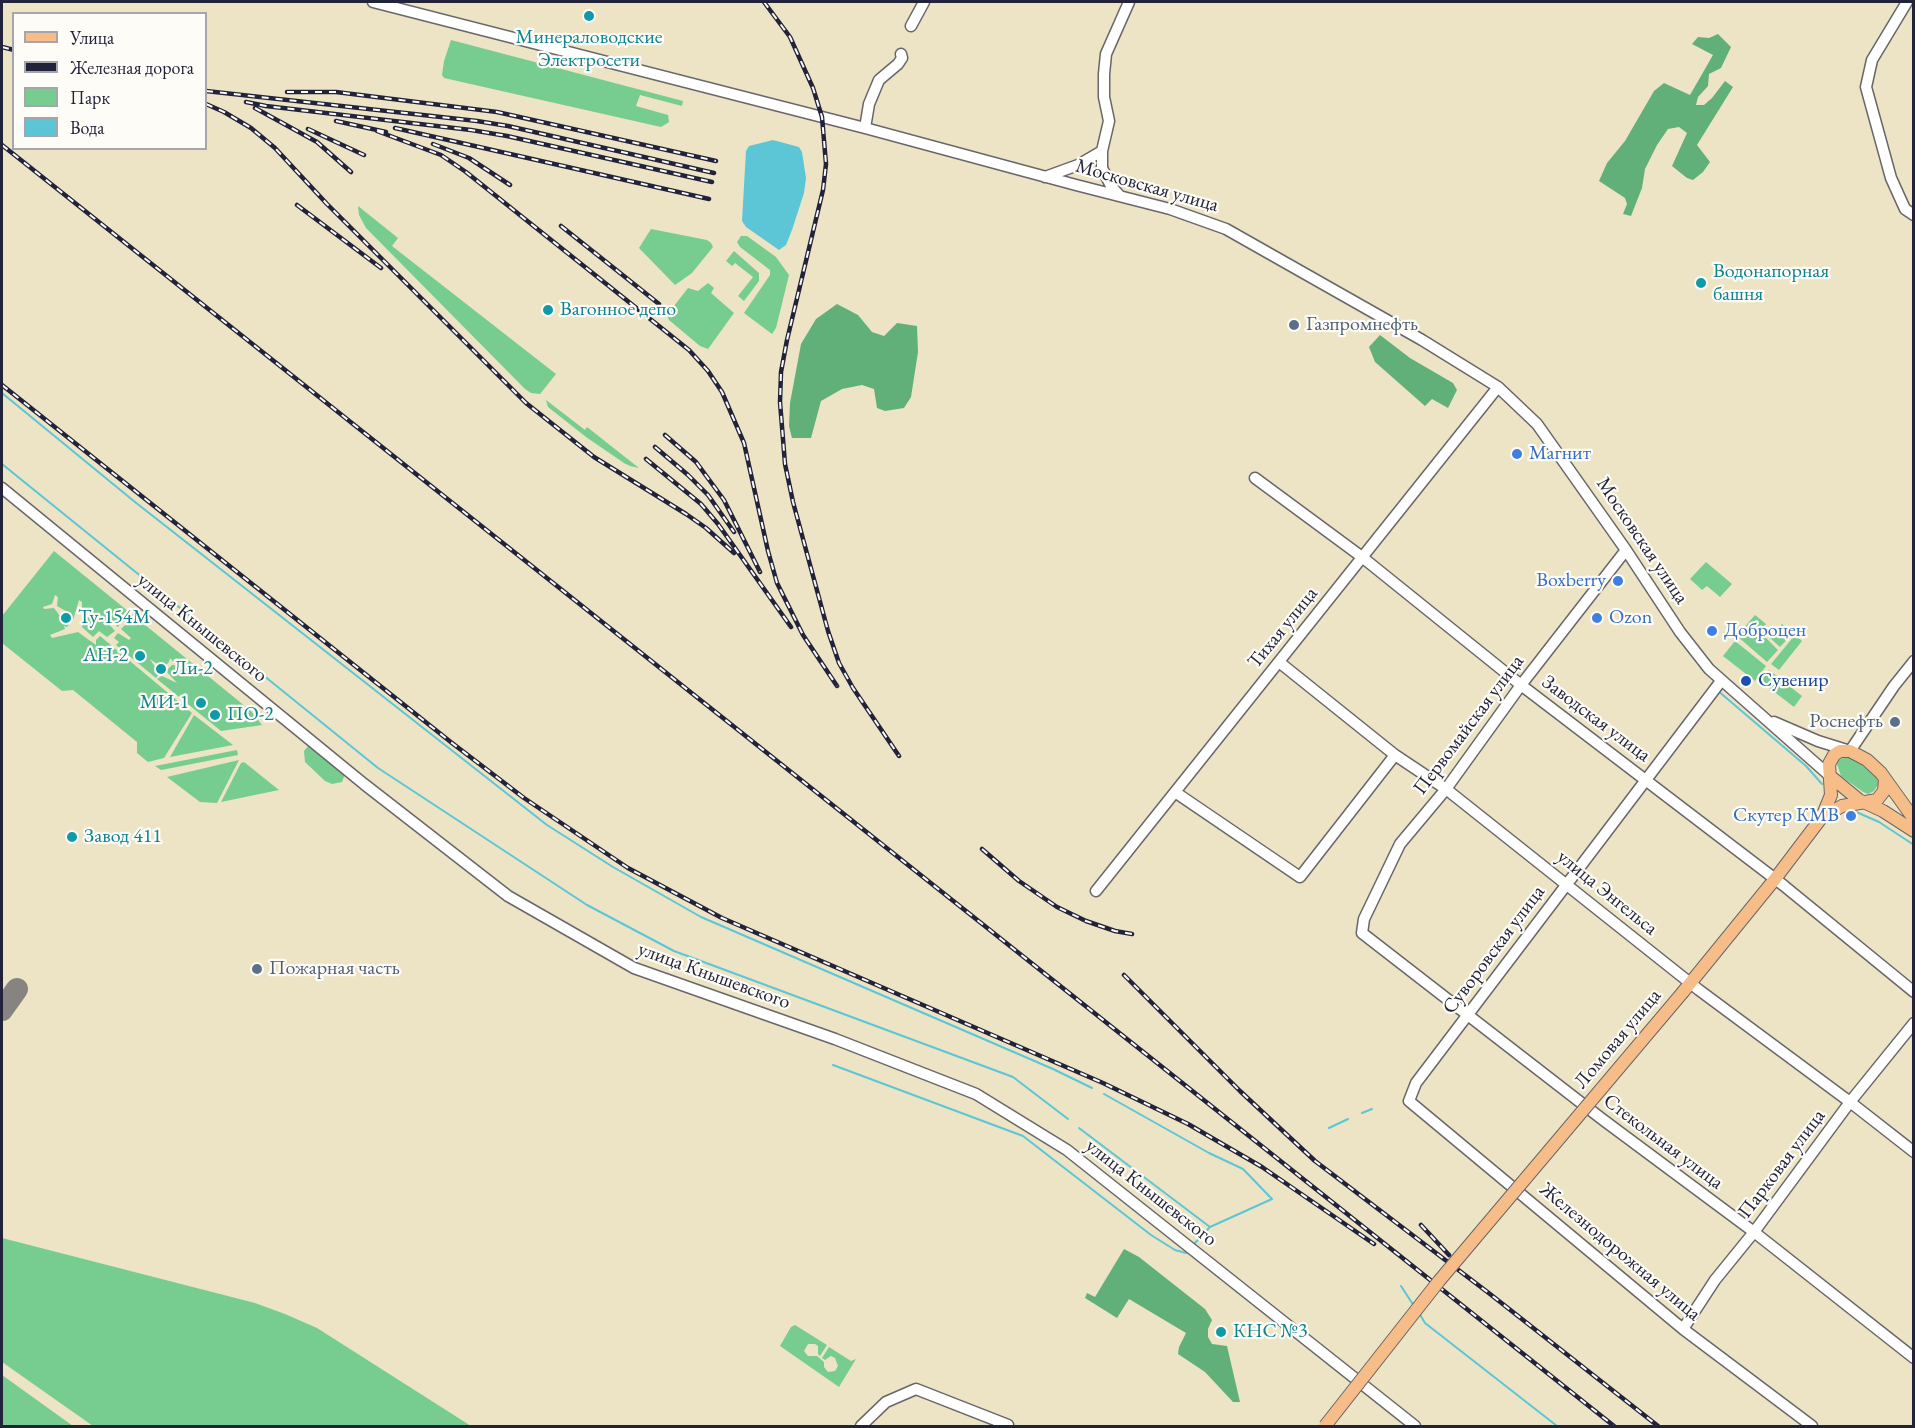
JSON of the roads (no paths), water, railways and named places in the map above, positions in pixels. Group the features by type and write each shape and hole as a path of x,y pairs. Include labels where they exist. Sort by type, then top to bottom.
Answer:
{"main road":[{"path":"1822,817 1832,795 1829,764 1834,755 1840,751 1850,751"},
{"name":"Московская улица","path":"1850,751 1867,760 1886,779 1914,819"},
{"name":"Московская улица","path":"1830,776 1866,803 1914,831"},
{"path":"1822,817 1842,806 1866,803 1880,798 1886,779"},
{"name":"Ломовая улица","path":"1325,1426 1439,1281 1687,988 1822,817"}],"street":[{"name":"Московская улица","path":"373,2 1170,209 1226,229 1422,340 1498,387 1537,424 1626,550 1680,632 1722,681 1830,776"},
{"path":"911,26 924,2"},
{"path":"1120,197 1111,186 1102,168 1102,151 1109,121 1104,97 1104,74 1106,54 1129,2"},
{"path":"1907,2 1872,60 1866,87 1891,178 1905,209 1914,215"},
{"path":"865,128 869,104 879,80 898,64 902,58 901,54"},
{"path":"1045,177 1078,165 1102,151"},
{"path":"1076,185 1074,170 1078,165"},
{"name":"Тихая улица","path":"1095,891 1498,387"},
{"name":"Заводская улица","path":"1255,478 1362,557 1521,685 1647,779 1914,992"},
{"name":"улица Кнышевского","path":"2,488 364,784 508,896 634,968 835,1039 976,1094 1067,1150 1415,1426"},
{"name":"Первомайская улица","path":"1362,933 1364,919 1400,844 1446,789 1521,685 1626,550"},
{"path":"1850,751 1894,686 1914,661"},
{"name":"улица Энгельса","path":"1278,662 1395,755 1446,789 1567,884 1687,988 1850,1102 1914,1152"},
{"name":"Суворовская улица","path":"1409,1101 1416,1083 1722,681"},
{"name":"Московская улица","path":"1766,719 1818,741 1850,751"},
{"path":"1175,792 1300,877 1395,755"},
{"name":"Стекольная улица","path":"1362,933 1602,1119 1754,1232 1914,1358"},
{"name":"Парковая улица","path":"1683,1329 1715,1280 1754,1232 1850,1102 1914,1023"},
{"name":"Железнодорожная улица","path":"1409,1101 1683,1329 1812,1426"},
{"path":"861,1426 886,1402 916,1389 1008,1425"}],"water":[{"path":"773,140 799,147 802,152 806,178 804,193 792,230 786,245 779,250 746,227 742,221 746,151 749,146"}],"waterway":[{"path":"2,393 135,502 547,825 613,867 701,917 1092,1088"},
{"path":"2,464 378,768 587,905 674,951 1013,1077 1068,1119"},
{"path":"1717,690 1806,766 1822,784"},
{"path":"1854,811 1879,822 1914,845"},
{"path":"833,1065 1023,1136 1151,1235 1175,1250 1186,1253 1189,1250"},
{"path":"1104,1094 1209,1153 1243,1169 1272,1199 1210,1227 1193,1245"},
{"path":"1362,1113 1372,1109"},
{"path":"1329,1128 1348,1119"},
{"path":"1079,1128 1210,1227"},
{"path":"1401,1286 1414,1306"},
{"path":"1419,1313 1425,1323 1557,1426"}],"railway":[{"path":"764,2 790,37 813,88 822,117 826,164 823,190 781,372 780,402 785,464 828,631 839,663 899,756"},
{"path":"2,47 12,50"},
{"path":"207,91 508,126 714,173"},
{"path":"287,92 336,92 497,112 716,161"},
{"path":"246,102 507,136 712,182"},
{"path":"207,104 251,128 275,148 327,204 526,403 594,457 686,514 734,553"},
{"path":"255,108 317,142 351,172"},
{"path":"336,121 386,132"},
{"path":"395,128 709,199"},
{"path":"308,129 364,155"},
{"path":"377,131 441,155 466,172 689,350 708,371 722,392 744,443 777,583 803,635 837,686"},
{"path":"433,144 469,158 510,185"},
{"path":"2,145 1614,1426"},
{"path":"297,205 381,268"},
{"path":"561,226 659,304"},
{"path":"2,385 452,743 524,798 628,868 722,918 1103,1083 1188,1124 1262,1167 1374,1244"},
{"path":"665,435 696,462 724,500 760,572"},
{"path":"655,447 708,495 734,532"},
{"path":"646,459 701,504 718,524 791,627"},
{"path":"982,849 1019,881 1057,907 1086,921 1132,934"},
{"path":"1124,975 1240,1091 1315,1161 1658,1426"},
{"path":"1421,1225 1449,1255"}],"place":[{"name":"Минераловодские Электросети","path":"589,16"},
{"name":"Водонапорная башня","path":"1701,283"},
{"name":"Вагонное депо","path":"548,310"},
{"name":"Газпромнефть","path":"1294,325"},
{"name":"Магнит","path":"1517,454"},
{"name":"Boxberry","path":"1618,581"},
{"name":"Ту-154М","path":"66,618"},
{"name":"Ozon","path":"1597,618"},
{"name":"Доброцен","path":"1712,631"},
{"name":"АН-2","path":"140,656"},
{"name":"Ли-2","path":"161,669"},
{"name":"Сувенир","path":"1746,681"},
{"name":"МИ-1","path":"201,703"},
{"name":"ПО-2","path":"215,715"},
{"name":"Роснефть","path":"1895,722"},
{"name":"Скутер КМВ","path":"1851,816"},
{"name":"Завод 411","path":"72,837"},
{"name":"Пожарная часть","path":"257,969"},
{"name":"КНС №3","path":"1221,1332"}]}
